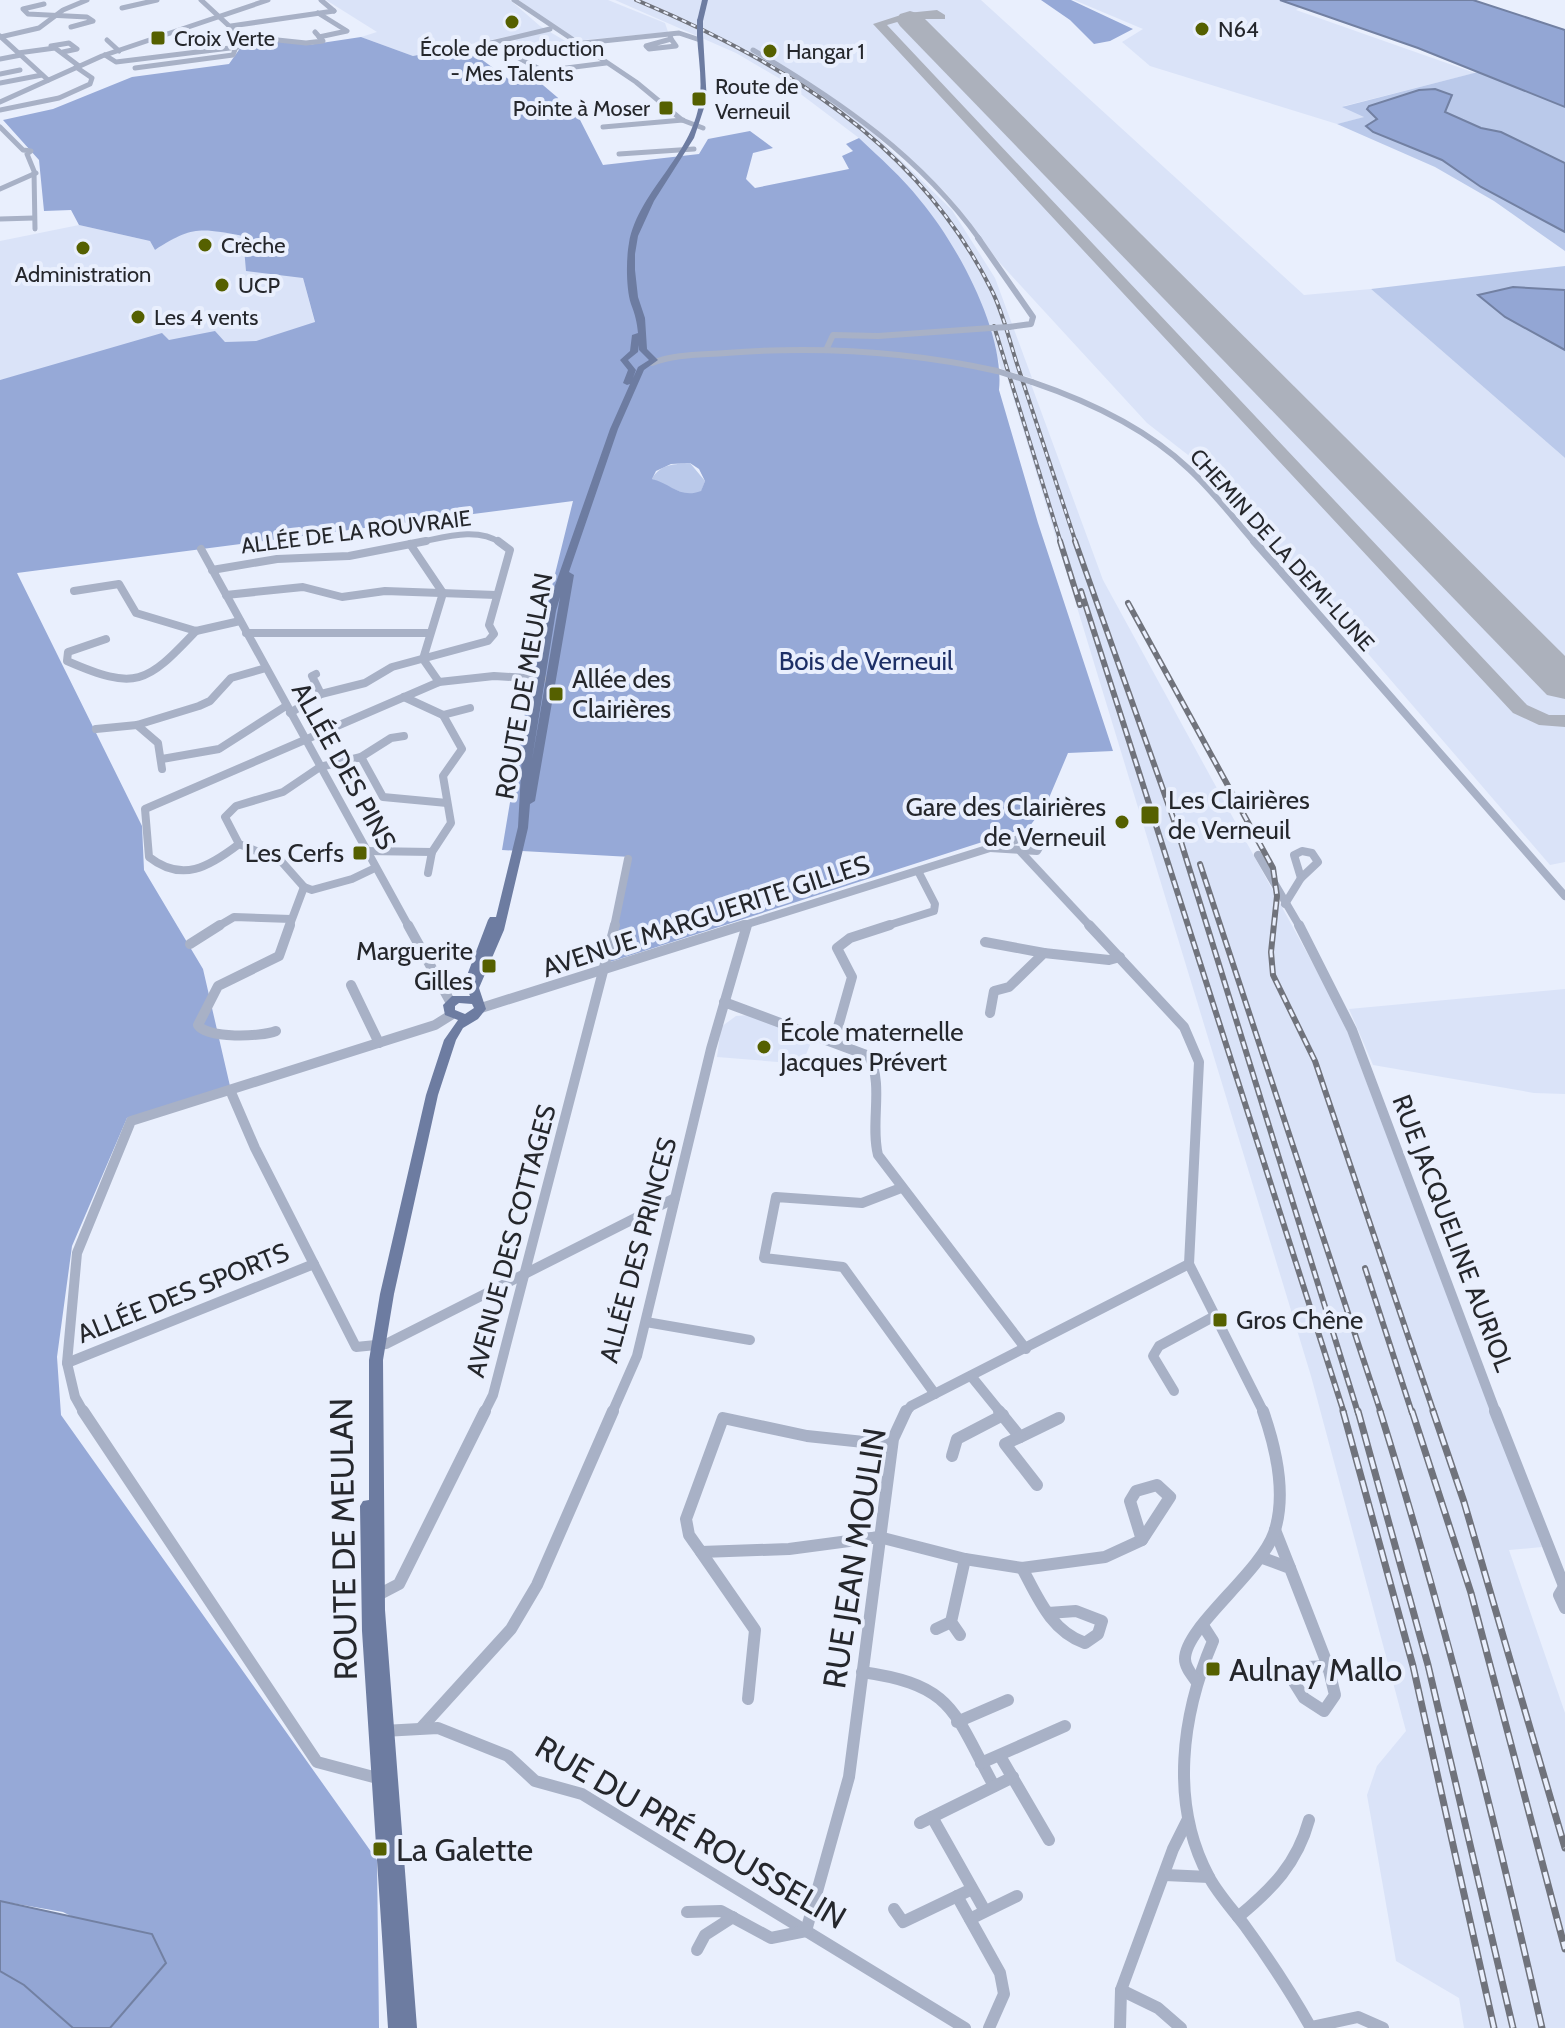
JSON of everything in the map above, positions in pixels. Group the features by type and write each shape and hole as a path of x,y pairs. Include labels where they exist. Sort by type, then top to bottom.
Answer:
{"main road":[{"path":"670,174 694,149 701,125 700,21 705,1"},
{"path":"628,360 636,345 629,266 633,237 646,210 701,125"},
{"path":"634,296 641,318 642,349 649,359"},
{"path":"628,360 649,359"},
{"name":"ROUTE DE MEULAN","path":"614,429 636,379 649,359"},
{"name":"ROUTE DE MEULAN","path":"523,828 527,754 551,611 632,372 628,360"},
{"name":"ROUTE DE MEULAN","path":"477,1008 473,988 490,953 539,759 572,552"},
{"name":"ROUTE DE MEULAN","path":"408,2028 373,1597 373,1346 453,1017 508,888"},
{"path":"453,1017 477,1008"},
{"path":"453,1017 477,1008"},
{"name":"ROUTE DE MEULAN","path":"383,1732 381,1779 397,2028"}],"street":[{"path":"0,36 39,28 56,15 87,0"},
{"path":"122,8 157,0"},
{"path":"201,0 240,36 306,43 323,41 317,34 347,31 318,13"},
{"path":"0,102 105,55 223,18 268,0"},
{"path":"231,26 334,11 321,0"},
{"path":"514,0 550,29 645,88 687,125 701,125"},
{"path":"44,4 23,9 28,14 87,17 93,23 71,27"},
{"path":"495,46 492,40 550,29"},
{"path":"574,44 684,34 700,38"},
{"path":"137,35 146,42"},
{"path":"0,36 48,80"},
{"path":"135,68 233,55 240,36"},
{"path":"650,56 646,46 669,37"},
{"path":"107,40 119,51"},
{"path":"0,59 44,48 69,43 77,49 63,52 44,48"},
{"path":"477,49 495,46 519,55 542,71 606,63"},
{"path":"105,55 116,62 238,47"},
{"path":"649,359 827,348 833,335 842,333 878,336 1031,324 1033,317 957,209 867,125 798,76 753,50"},
{"path":"0,110 55,100 90,84 92,78 63,52"},
{"path":"0,74 20,70"},
{"path":"0,83 42,75"},
{"path":"603,127 683,120"},
{"path":"1,130 25,152 36,173 32,197 34,218 39,228"},
{"path":"619,154 694,149"},
{"path":"0,189 36,173"},
{"path":"0,219 34,218"},
{"name":"CHEMIN DE LA DEMI-LUNE","path":"827,348 921,356 997,371 1097,407 1130,424 1190,469 1565,896"},
{"name":"ALLÉE DE LA ROUVRAIE","path":"162,759 219,749 288,709 321,694 365,683 392,667 488,641 494,634 489,625 498,604 496,595 510,550 502,540 474,533 349,556 277,559 212,570"},
{"path":"410,544 443,593"},
{"name":"ALLÉE DES PINS","path":"201,549 453,1017"},
{"path":"74,591 119,584 136,613 196,631 240,621"},
{"path":"226,595 303,587 342,597 375,591 496,595"},
{"path":"439,682 423,659 443,593"},
{"path":"347,620 347,631"},
{"path":"106,639 68,652 67,661 120,682 158,671 196,631"},
{"path":"246,633 430,633"},
{"path":"96,729 137,725 199,706 210,701 231,678 266,668"},
{"path":"316,674 312,676 321,694"},
{"path":"239,844 204,870 176,872 149,857 145,809 439,682 515,676 552,677"},
{"path":"404,697 443,715 462,749 443,776 449,794 447,803 451,823 432,852 428,873"},
{"path":"443,715 470,708"},
{"path":"137,725 158,743 162,769"},
{"path":"375,868 337,884 312,890 304,887 281,861 239,844 225,817 242,803 283,792 320,767 361,757 391,738 404,736"},
{"path":"361,757 383,797 447,803"},
{"path":"1045,875 1036,840 1018,839 1014,845 1020,852 1045,875 1184,1027 1199,1062 1189,1264 1264,1414 1274,1442 1280,1474 1275,1530 1263,1558 1197,1632 1185,1656 1185,1663 1196,1681"},
{"name":"AVENUE MARGUERITE GILLES","path":"477,1008 606,971 1018,839"},
{"name":"AVENUE MARGUERITE GILLES","path":"989,848 1037,851"},
{"path":"366,851 432,852"},
{"name":"RUE JACQUELINE AURIOL","path":"1258,855 1315,955 1352,1030 1558,1578 1565,1586"},
{"name":"AVENUE DES COTTAGES","path":"373,1597 399,1584 493,1395 606,971 628,859"},
{"path":"834,1041 852,977 837,948 850,938 934,911 935,904 918,871"},
{"path":"1285,904 1288,892 1301,878"},
{"path":"276,1031 264,1036 210,1033 202,1031 198,1025 218,986 279,956 304,887"},
{"path":"190,944 234,917 291,919"},
{"name":"ALLÉE DES PRINCES","path":"422,1727 511,1629 537,1585 637,1356 724,1002 748,932 747,924"},
{"path":"985,942 1044,953 1109,960 1120,957"},
{"path":"990,1013 994,991 1009,987 1044,953"},
{"path":"351,985 379,1043"},
{"path":"724,1002 858,1050 876,1064 871,1138 878,1155 1026,1349"},
{"path":"435,1025 447,1030 453,1017"},
{"path":"381,1779 317,1762 91,1426 75,1397 67,1363 77,1253 120,1157 131,1121 453,1017"},
{"path":"230,1090 255,1148 356,1347 386,1344 675,1198"},
{"path":"901,1188 862,1203 776,1197 764,1258 843,1267 935,1394"},
{"name":"ALLÉE DES SPORTS","path":"67,1363 314,1264"},
{"name":"RUE JEAN MOULIN","path":"806,1931 849,1777 894,1428 911,1406 1189,1264"},
{"path":"1174,1391 1153,1356 1159,1346 1213,1317"},
{"path":"646,1322 750,1340"},
{"path":"971,1376 1020,1437"},
{"path":"952,1456 957,1439 1003,1415"},
{"path":"748,1699 755,1630 689,1535 686,1519 723,1418 807,1436 892,1445"},
{"path":"1037,1485 1005,1444 1059,1418"},
{"path":"701,1552 789,1549 879,1537 965,1559 1022,1568 1105,1557 1142,1540 1170,1497 1157,1485 1136,1491 1130,1501 1142,1540"},
{"path":"1275,1530 1329,1666"},
{"path":"1263,1558 1290,1568"},
{"path":"960,1635 951,1622 965,1559"},
{"path":"1022,1568 1048,1613"},
{"path":"1565,1586 1559,1595 1565,1608"},
{"path":"936,1629 951,1622"},
{"path":"1204,1627 1213,1641 1196,1681 1184,1753 1188,1819 1209,1877 1288,1985 1311,2028 1351,2015 1378,2022 1383,2028"},
{"path":"862,1672 929,1688 945,1700 994,1786"},
{"path":"957,1722 1008,1700"},
{"path":"981,1763 1065,1726"},
{"name":"RUE DU PRÉ ROUSSELIN","path":"383,1732 438,1728 478,1741 508,1756 535,1781 582,1794 965,2028"},
{"path":"1000,1756 1049,1840"},
{"path":"985,1911 926,1820 1013,1777"},
{"path":"1120,2028 1121,1990 1188,1819"},
{"path":"1238,1917 1283,1880 1303,1848 1309,1820"},
{"path":"1165,1875 1209,1877"},
{"path":"894,1909 903,1922 972,1889"},
{"path":"957,1896 1000,1973 1004,1994 989,2028"},
{"path":"970,1919 1017,1896"},
{"path":"687,1912 722,1910 756,1934 774,1939 790,1938 806,1931"},
{"path":"697,1950 705,1935 733,1917"},
{"path":"1121,1990 1158,2008 1181,2028"}],"shaded area":[{"path":"326,0 510,0 540,26 572,45 533,53 510,36 413,56 361,37 377,32"},
{"path":"519,0 608,0 665,23 668,32 574,41"},
{"path":"615,0 981,0 1304,295 1371,289 1565,458 1565,862 1550,865 1215,476 1147,423 999,262 946,193 856,114 776,63 865,125 952,210 995,278 1032,378 1001,369 988,324 945,236 921,201 859,138 782,80 736,53"},
{"path":"1074,0 1280,0 1302,6 1296,10 1475,73 1344,106 1365,117 1337,124 1150,66 1122,42 1143,29"},
{"path":"1280,0 1473,0 1565,30 1565,107 1418,48"},
{"path":"1478,72 1565,107 1565,251 1494,201 1435,167 1337,124 1364,117 1342,107"},
{"path":"1435,89 1452,95 1445,112 1481,128 1501,132 1565,163 1565,232 1481,187 1442,160 1373,132 1366,126 1377,119 1367,109 1369,106 1419,90"},
{"path":"79,225 150,241 155,250 182,232 206,229 243,236 303,278 315,323 256,341 225,342 215,332 0,380 0,241"},
{"path":"1565,266 1565,458 1371,289"},
{"path":"1513,287 1565,290 1565,350 1505,317 1478,295"},
{"path":"1007,377 1031,384 1103,580 1342,1017 1542,1547 1509,1550 1565,1713 1565,2028 1464,2028 1459,1998 1396,1961 1367,1795 1377,1766 1406,1731 1311,1376"},
{"path":"690,463 705,481 701,492 689,496 652,479 664,468"},
{"path":"1565,989 1565,1094 1534,1093 1373,1065 1349,1009"},
{"name":"École maternelle Jacques Prévert","path":"749,1015 813,1038 802,1064 717,1057 721,1027 736,1016"},
{"path":"0,1901 152,1934 166,1963 110,2028 73,2028 24,1985 0,1971"}],"green space":[{"path":"1041,0 1071,0 1133,29 1110,41 1094,44 1070,20"},
{"name":"Bois de Verneuil","path":"361,37 413,56 453,48 481,59 515,84 537,80 577,114 603,165 699,154 708,139 750,131 773,148 753,153 746,179 755,188 849,169 842,156 853,151 846,144 859,138 906,183 934,218 976,290 994,342 999,390 1038,523 1113,751 1068,753 1046,805 1029,827 610,962 631,857 502,850 534,659 573,501 17,573 142,826 144,870 203,969 230,1086 127,1118 72,1246 57,1357 61,1415 377,1860 379,2028 110,2028 166,1964 63,1912 0,1901 0,380 162,333 169,340 215,331 225,342 256,341 315,322 303,278 246,271 243,236 197,231 155,250 150,241 79,225 71,210 44,211 39,160 3,120 53,109 132,77 229,64 243,44 268,39 308,45","holes":["690,463 699,469 705,481 701,491 694,493 682,492 652,479 656,471 671,464"]},
{"path":"0,1971 24,1985 73,2028 0,2028"}],"taxiway":[{"path":"907,16 937,13 941,17"},
{"path":"907,16 910,20"},
{"path":"907,16 879,24 1520,709 1546,721 1565,721"}],"runway":[{"path":"910,20 1565,684"}],"railway":[{"path":"636,0 743,50 793,80 841,113 885,149 925,191 961,237 996,299 1076,543"},
{"path":"994,326 1061,543"},
{"path":"1060,541 1080,605"},
{"path":"1075,541 1177,829 1358,1413"},
{"path":"1081,591 1344,1413"},
{"path":"1128,603 1273,868 1277,896 1271,952 1273,975 1315,1061 1434,1413"},
{"path":"1200,864 1381,1413"},
{"path":"1365,1268 1412,1413"},
{"path":"1343,1411 1413,1666 1494,2028"},
{"path":"1358,1411 1428,1665 1513,2028"},
{"path":"1380,1411 1426,1564 1467,1718 1542,2028"},
{"path":"1412,1411 1471,1593 1565,1949"},
{"path":"1433,1411 1464,1502 1565,1848"}],"place":[{"name":"École de production - Mes Talents","path":"512,22"},
{"name":"N64","path":"1202,29"},
{"name":"Croix Verte","path":"158,38"},
{"name":"Hangar 1","path":"770,51"},
{"name":"Route de Verneuil","path":"699,99"},
{"name":"Pointe à Moser","path":"666,108"},
{"name":"Crèche","path":"205,245"},
{"name":"Administration","path":"83,248"},
{"name":"UCP","path":"222,285"},
{"name":"Les 4 vents","path":"138,317"},
{"name":"Allée des Clairières","path":"556,694"},
{"name":"Les Clairières de Verneuil","path":"1150,815"},
{"name":"Gare des Clairières de Verneuil","path":"1122,822"},
{"name":"Les Cerfs","path":"360,853"},
{"name":"Marguerite Gilles","path":"489,966"},
{"name":"École maternelle Jacques Prévert","path":"764,1047"},
{"name":"Gros Chêne","path":"1220,1320"},
{"name":"Aulnay Mallo","path":"1213,1669"},
{"name":"La Galette","path":"380,1849"}]}
